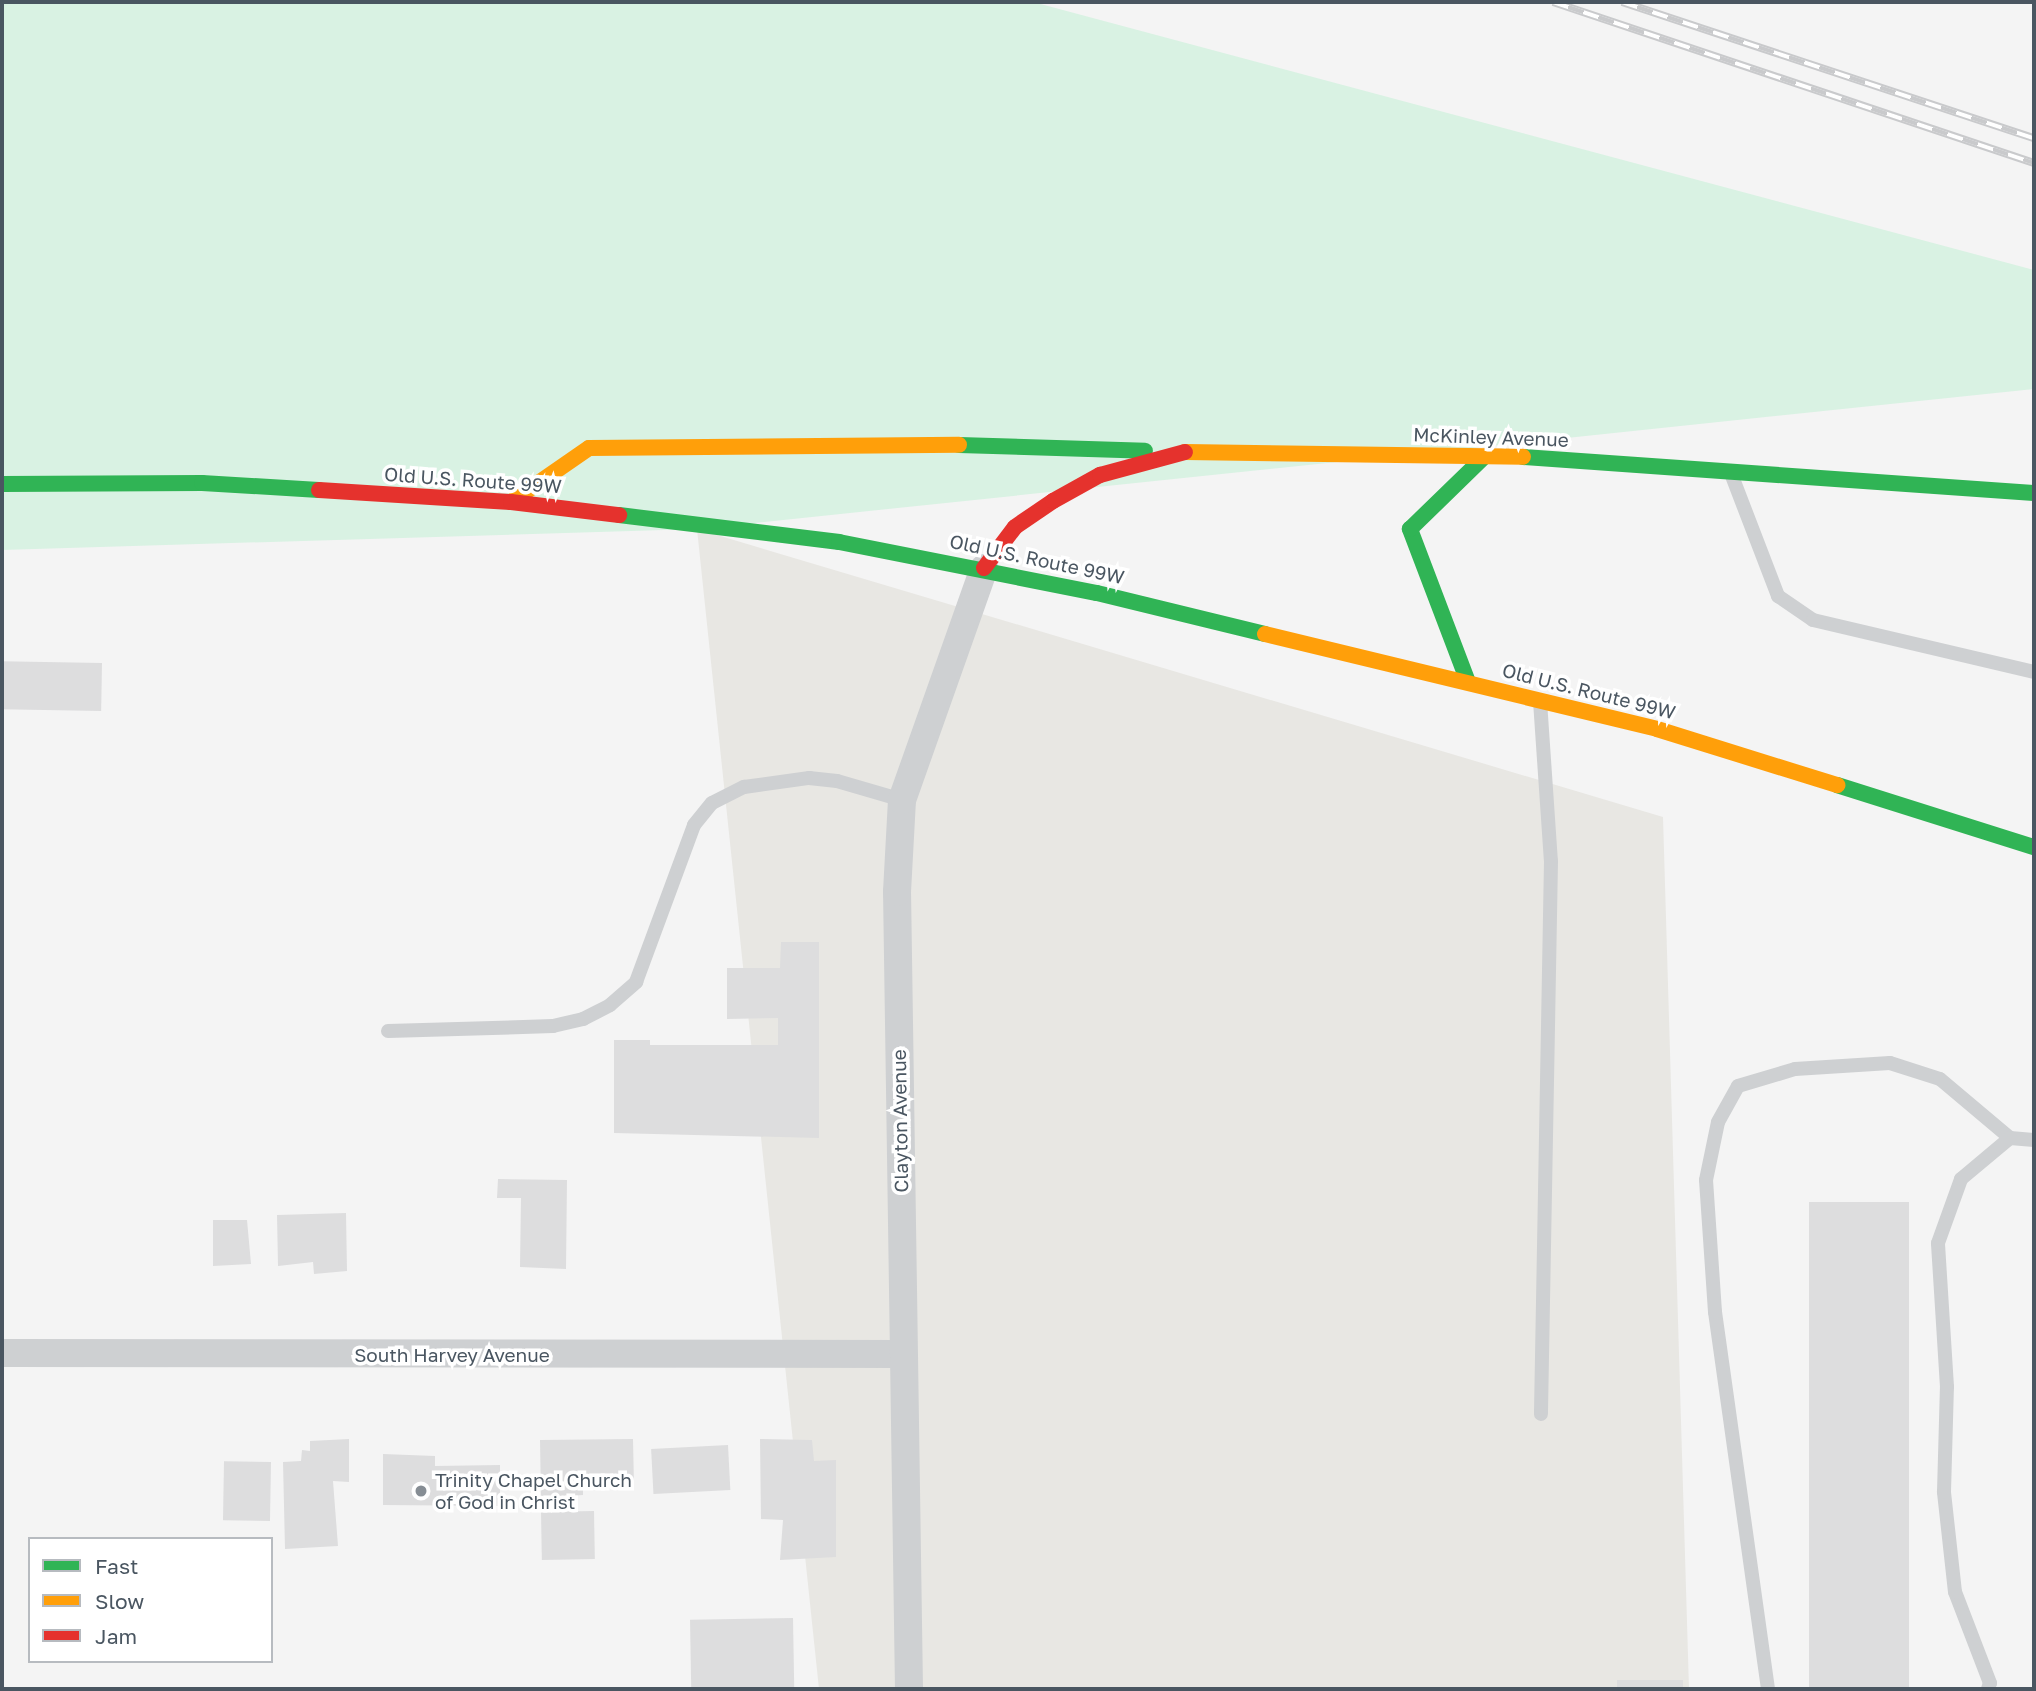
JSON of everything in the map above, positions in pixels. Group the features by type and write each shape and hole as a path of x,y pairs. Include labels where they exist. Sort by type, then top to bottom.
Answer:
{"main road":[{"path":"511,502 589,448 892,443 1175,452"},
{"name":"McKinley Avenue","path":"984,568 1015,527 1053,501 1110,471 1175,452 1556,458 1731,473 2034,493"},
{"path":"1468,682 1410,529 1483,458"},
{"name":"Old U.S. Route 99W","path":"2,484 202,483 511,502 839,542 984,568 1468,682 1670,733 2034,847"}],"street":[{"name":"Clayton Avenue","path":"909,1689 897,892 902,800 984,568"},
{"name":"South Harvey Avenue","path":"2,1353 902,1354"}],"lane":[{"path":"1731,473 1778,596 1813,620 2034,672"},
{"path":"1540,700 1551,861 1541,1414"},
{"path":"388,1031 553,1026 583,1019 610,1005 636,982 695,825 712,803 744,787 809,778 837,781 902,800"},
{"path":"1768,1689 1715,1312 1706,1180 1718,1122 1738,1086 1795,1069 1890,1063 1940,1079 2010,1138 2034,1140"},
{"path":"1988,1689 1990,1683 1955,1592 1944,1492 1947,1387 1937,1243 1961,1179 2010,1138"}],"shaded area":[{"path":"697,529 1663,817 1689,1689 819,1689"}],"green space":[{"path":"2,2 1033,2 2034,270 2034,389 697,529 2,550"}],"building":[{"path":"2,661 102,663 101,711 2,709"},
{"path":"781,942 819,942 819,1138 614,1133 614,1040 650,1040 650,1045 778,1045 778,1018 727,1019 727,968 780,968"},
{"path":"498,1179 567,1180 566,1269 520,1267 521,1198 497,1198"},
{"path":"1809,1202 1909,1202 1909,1689 1809,1689"},
{"path":"346,1213 347,1271 314,1274 313,1262 278,1266 277,1215"},
{"path":"213,1220 247,1220 251,1264 213,1266"},
{"path":"349,1439 349,1482 333,1481 338,1546 285,1549 283,1462 301,1461 302,1450 310,1451 310,1441"},
{"path":"633,1439 634,1486 583,1486 583,1495 541,1498 540,1440"},
{"path":"760,1439 812,1440 814,1461 836,1460 836,1557 780,1560 783,1520 761,1519"},
{"path":"728,1445 730,1490 653,1494 651,1449"},
{"path":"383,1454 435,1456 435,1466 500,1465 500,1506 383,1505"},
{"path":"224,1461 271,1462 270,1521 223,1520"},
{"path":"594,1511 595,1559 542,1560 541,1512"},
{"path":"793,1618 794,1689 691,1689 690,1620"},
{"path":"1617,1680 1683,1680 1683,1689 1617,1689"}],"railway":[{"path":"1553,2 2034,163"},
{"path":"1622,2 2034,138"}],"traffic: fast":[{"path":"959,445 1145,451"},
{"path":"1523,457 2034,493"},
{"path":"1468,682 1410,529 1483,458"},
{"path":"2,484 202,483 319,490"},
{"path":"619,515 839,542 1097,593 1265,634"},
{"path":"1837,785 2034,847"}],"traffic: slow":[{"path":"511,502 589,448 959,445"},
{"path":"1185,452 1523,457"},
{"path":"1265,634 1657,729 1837,785"}],"traffic: jam":[{"path":"984,568 1015,527 1053,501 1100,475 1185,452"},
{"path":"319,490 511,502 619,515"}],"place":[{"name":"Trinity Chapel Church of God in Christ","path":"421,1491"}]}
